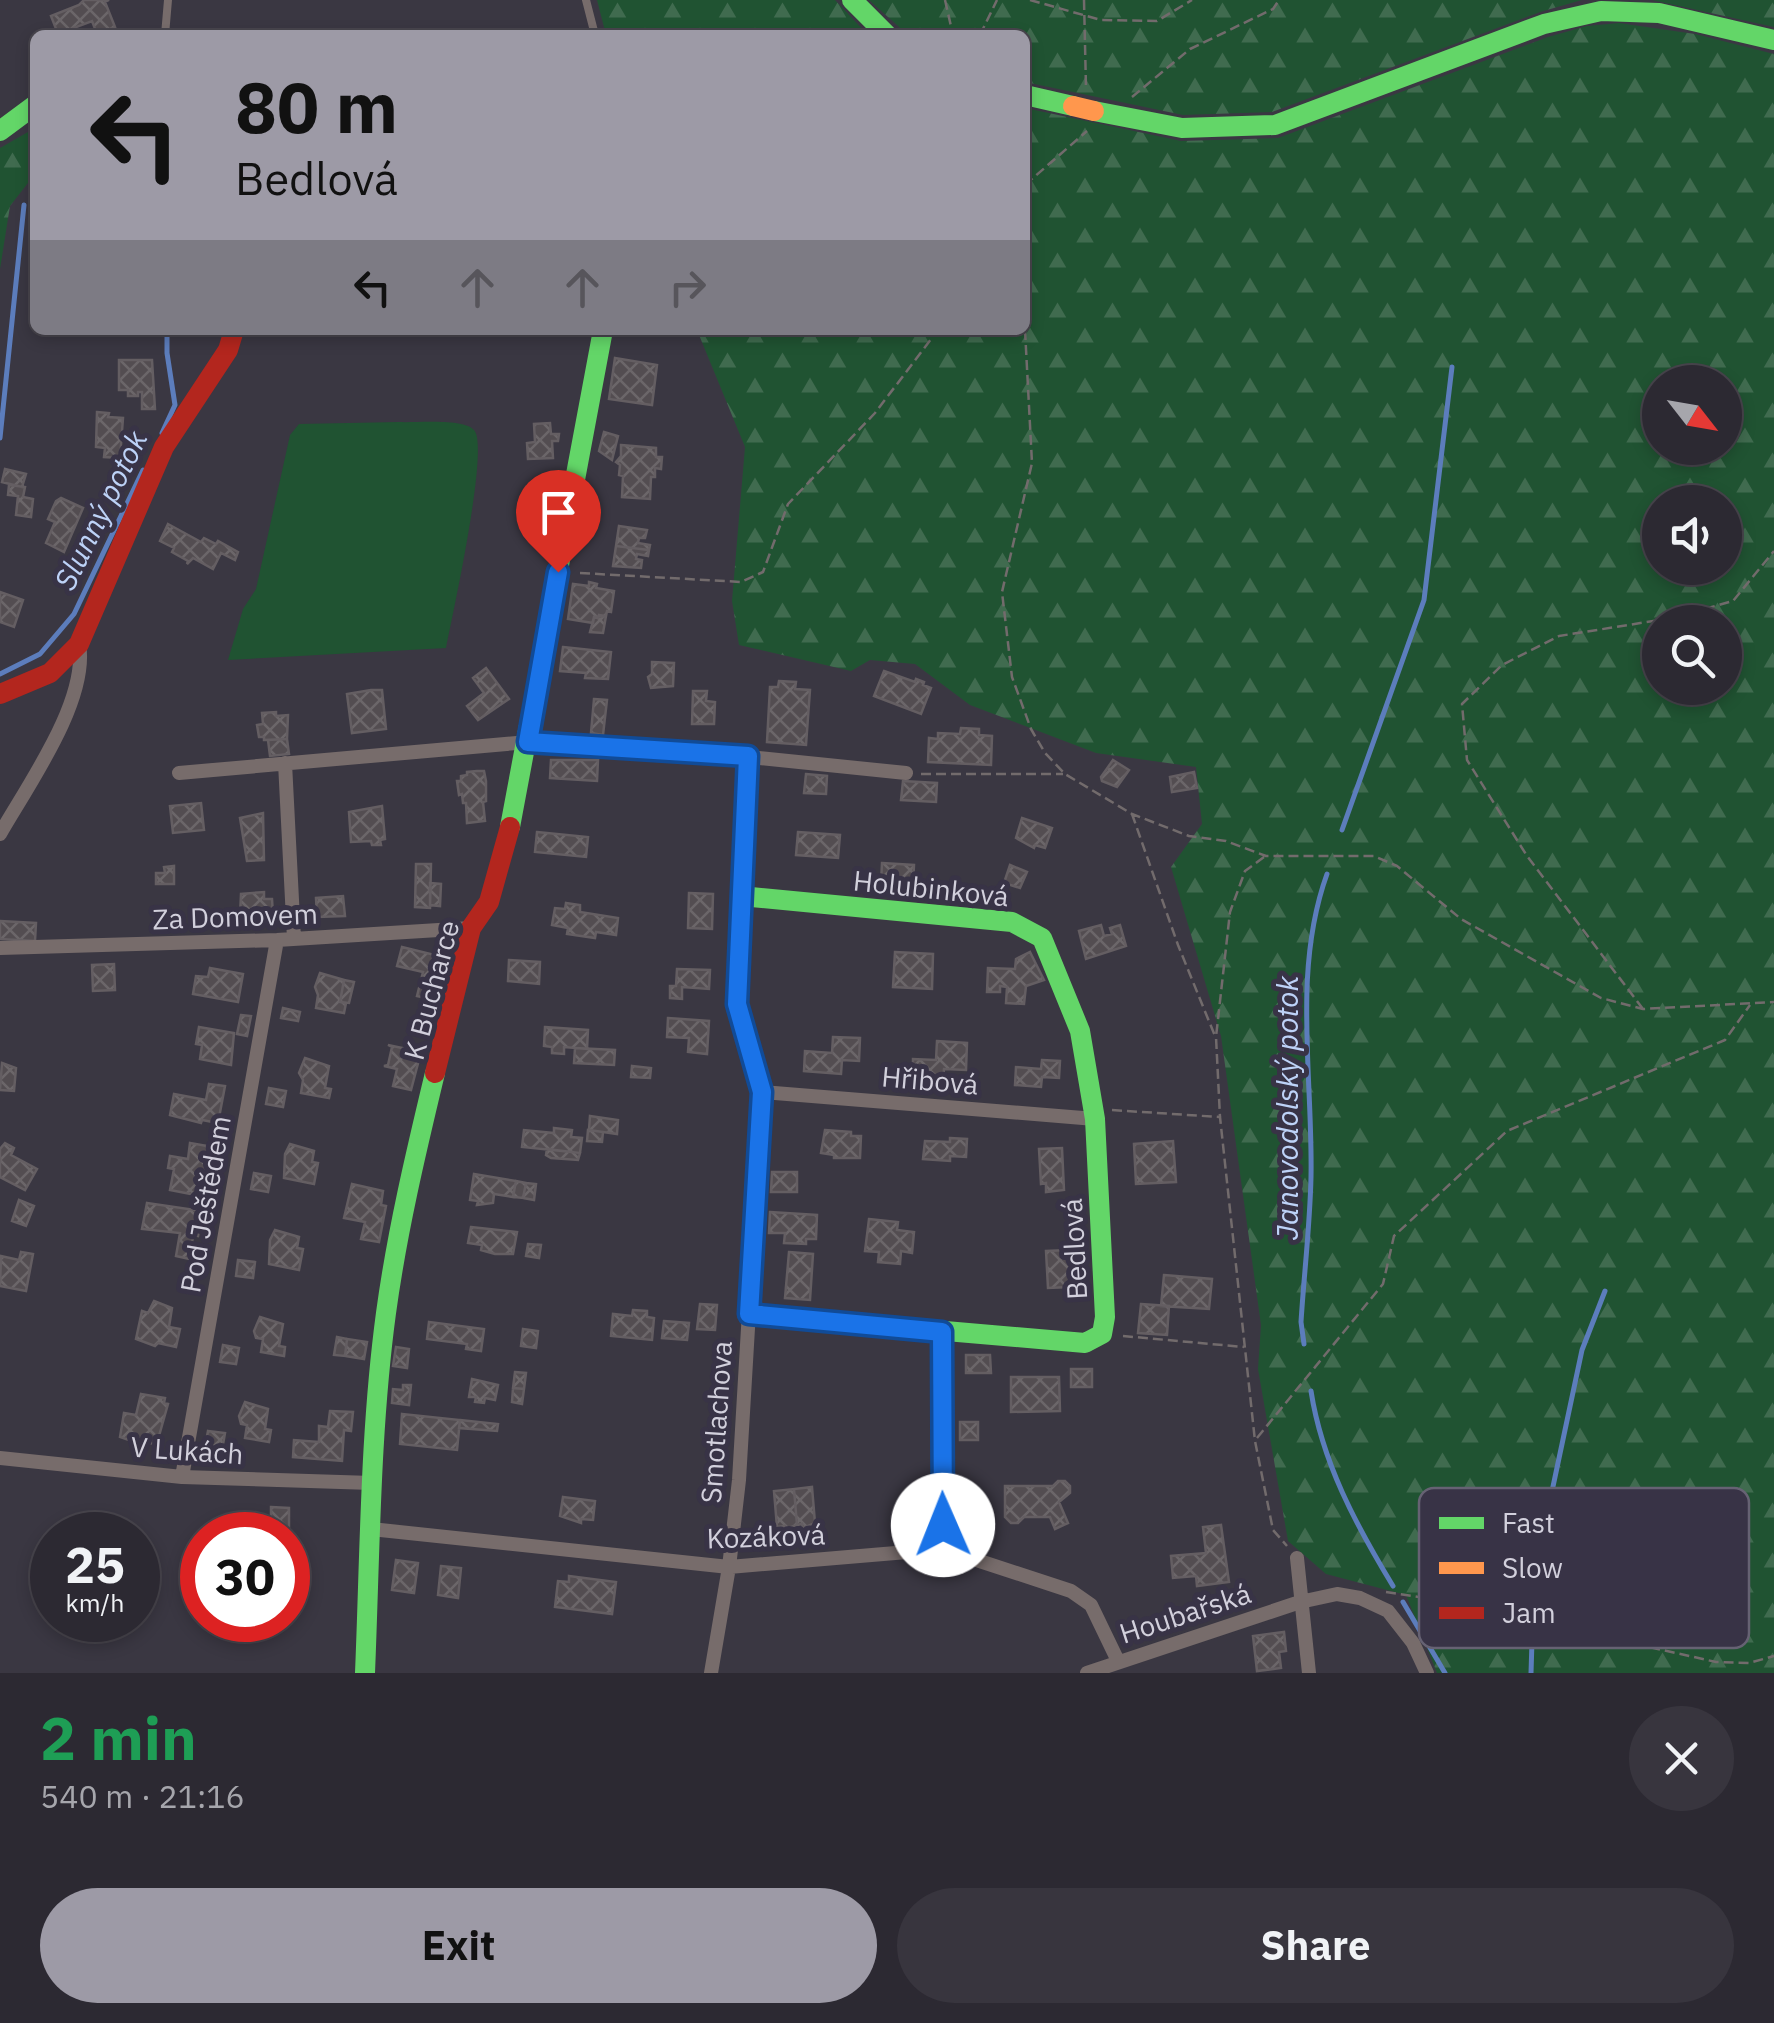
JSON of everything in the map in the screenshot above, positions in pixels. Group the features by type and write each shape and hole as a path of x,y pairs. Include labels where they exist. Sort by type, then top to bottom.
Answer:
{"street":[{"path":"852,0 882,30"},
{"path":"1030,96 1182,128 1275,125 1544,24 1584,13 1649,13 1774,40"},
{"path":"0,131 30,110"},
{"path":"0,694 50,673 80,644 164,447 228,350 232,335"},
{"name":"K Bucharce","path":"365,1673 372,1482 386,1315 419,1144 471,928 490,902 501,867 528,742 602,335"},
{"path":"0,834 76,694 83,664 80,644"},
{"path":"179,772 528,742 748,756 906,773"},
{"name":"Smotlachova","path":"711,1673 739,1480 762,1092 737,1004 748,756"},
{"path":"285,763 294,939"},
{"name":"Holubinková","path":"741,896 1012,922 1042,938 1080,1030 1095,1119"},
{"name":"Za Domovem","path":"0,948 278,940 471,928"},
{"name":"Pod Ještědem","path":"182,1477 278,940"},
{"name":"Hřibová","path":"762,1092 1095,1119"},
{"name":"Bedlová","path":"749,1314 1085,1343 1102,1334 1105,1317 1095,1119"},
{"path":"942,1332 943,1549"},
{"name":"V Lukách","path":"0,1458 182,1477 372,1482"},
{"name":"Kozáková","path":"371,1529 729,1567 943,1549 1071,1591 1091,1605 1118,1661"},
{"path":"1297,1558 1309,1673"},
{"name":"Houbařská","path":"1087,1673 1300,1602 1337,1594 1360,1598 1388,1611 1413,1643 1427,1673"}],"lane":[{"path":"165,30 168,0"},
{"path":"586,0 594,30"}],"path":[{"path":"945,0 953,30"},
{"path":"983,30 998,0"},
{"path":"1030,0 1101,20 1157,22 1192,0"},
{"path":"1093,111 1190,49 1273,9 1279,0"},
{"path":"558,572 741,582 763,572 788,504 875,413 934,335"},
{"path":"1025,335 1032,463 1002,592 1012,677 1031,729 1045,753 1065,774 1132,814 1189,836 1226,841 1266,856 1374,856 1397,866 1460,919 1601,998 1644,1009 1774,1002"},
{"path":"1644,1009 1527,856 1467,760 1462,704 1502,666 1559,636 1672,618 1733,601 1774,551"},
{"path":"906,773 1065,774"},
{"path":"1132,814 1216,1037"},
{"path":"1266,856 1244,871 1230,912 1216,1037 1220,1117 1255,1440 1273,1530 1297,1558"},
{"path":"1255,1440 1383,1284 1394,1236 1506,1131 1725,1040 1751,1004"},
{"path":"1095,1119 1107,1110 1220,1117"},
{"path":"1102,1334 1244,1347"},
{"path":"1376,1590 1419,1597"},
{"path":"1654,1648 1716,1662 1749,1663 1774,1656"}],"green space":[{"path":"597,0 835,0 863,30 605,30"},
{"path":"869,0 1582,0 1272,112 1183,115 1030,83 1030,30 902,30"},
{"path":"1652,0 1774,0 1774,27"},
{"path":"1619,23 1695,34 1774,54 1774,1673 1437,1673 1427,1648 1749,1648 1749,1488 1419,1488 1419,1628 1406,1595 1326,1574 1288,1541 1258,1369 1261,1325 1221,1036 1171,867 1202,824 1196,767 1096,753 970,705 915,664 870,660 851,671 739,645 732,601 745,447 699,335 1030,335 1030,109 1181,141 1278,138 1587,26"},
{"path":"30,131 30,180 10,206 0,269 0,148"},
{"path":"439,422 468,426 474,430 478,443 474,498 446,648 228,660 243,609 256,589 290,435 299,424"}],"building":[{"path":"84,0 109,0 105,2 115,27 95,30 92,21 56,30 51,16"},
{"path":"615,358 657,365 652,405 609,399"},
{"path":"119,360 152,360 155,409 142,409 142,392 128,396 128,390 119,390"},
{"path":"97,412 123,418 120,458 104,457 105,448 96,447"},
{"path":"550,423 551,434 559,434 558,441 552,441 553,458 528,459 527,443 535,442 534,424"},
{"path":"604,432 618,436 612,460 599,451"},
{"path":"621,445 656,448 656,457 662,457 661,469 655,468 655,477 651,477 650,499 622,497 623,476 619,475 620,465 616,462 621,456"},
{"path":"5,469 26,474 22,487 2,482"},
{"path":"9,485 25,487 23,497 33,499 31,517 16,515 18,496 8,495"},
{"path":"526,487 549,491 544,514 519,511"},
{"path":"61,498 83,508 64,552 46,543 55,522 48,519"},
{"path":"168,524 201,542 204,538 216,544 218,541 238,552 235,560 221,553 213,569 193,558 187,564 172,552 174,548 160,541"},
{"path":"619,526 647,530 638,543 650,545 649,550 616,546"},
{"path":"616,546 649,550 648,556 637,554 636,559 642,560 641,568 613,566"},
{"path":"589,582 597,584 596,588 614,591 611,612 594,617 593,623 568,619 573,584 589,586"},
{"path":"0,592 23,600 14,627 0,622"},
{"path":"606,616 603,633 590,632 594,617"},
{"path":"563,647 611,652 608,679 560,671"},
{"path":"652,662 674,663 673,686 651,688 648,677 652,674"},
{"path":"486,668 509,699 478,720 467,706 484,693 473,678"},
{"path":"884,671 915,682 916,679 931,688 921,714 874,696"},
{"path":"779,681 796,682 795,689 810,690 806,745 767,742 770,687 778,687"},
{"path":"382,690 386,729 352,733 347,694"},
{"path":"693,691 707,691 706,701 715,702 714,724 692,724"},
{"path":"594,699 607,700 603,735 591,733"},
{"path":"276,712 276,716 288,715 287,739 264,740 259,737 257,725 263,724 262,713"},
{"path":"961,728 979,729 979,735 992,736 991,765 928,762 929,738 938,739 938,733 960,734"},
{"path":"287,739 289,754 270,756 268,740"},
{"path":"551,760 598,760 597,781 550,778"},
{"path":"1113,760 1129,770 1117,787 1101,777"},
{"path":"484,771 485,821 467,823 466,803 459,795 457,781 467,772"},
{"path":"1194,772 1197,788 1172,792 1170,777"},
{"path":"806,774 827,776 826,794 804,793"},
{"path":"903,781 937,783 936,802 901,800"},
{"path":"201,803 204,830 173,833 170,806"},
{"path":"382,806 385,839 380,840 381,845 351,842 349,812"},
{"path":"263,813 264,860 247,861 240,818"},
{"path":"1022,818 1052,828 1045,848 1034,848 1016,838"},
{"path":"537,832 588,837 586,857 535,852"},
{"path":"798,832 840,835 838,858 796,855"},
{"path":"882,863 914,865 913,885 881,883"},
{"path":"416,864 431,864 430,908 415,907"},
{"path":"1010,865 1027,872 1020,888 1004,883"},
{"path":"174,866 174,884 156,884 156,873 165,873 164,867"},
{"path":"430,883 441,884 440,906 430,905"},
{"path":"264,892 264,899 272,899 273,915 242,918 241,894"},
{"path":"689,893 713,894 712,929 688,928"},
{"path":"343,896 345,916 317,917 316,898"},
{"path":"566,903 580,905 580,912 618,918 616,935 596,932 595,938 567,934 568,928 552,925 555,908 565,909"},
{"path":"0,921 36,923 35,941 0,939"},
{"path":"1101,925 1104,936 1112,934 1110,928 1120,925 1126,946 1086,959 1079,931"},
{"path":"402,947 439,956 443,963 435,1000 417,996 423,972 397,966"},
{"path":"895,952 933,954 932,989 893,987"},
{"path":"1030,952 1044,980 1026,986 1024,1004 1006,1003 1007,987 1000,986 1000,992 987,992 988,968 1015,969 1016,959"},
{"path":"509,960 540,962 539,984 508,981"},
{"path":"114,964 115,990 93,991 92,965"},
{"path":"210,968 243,974 238,1002 193,994 196,976 208,977"},
{"path":"677,969 710,970 709,989 682,987 682,999 670,998 670,986 676,986"},
{"path":"320,973 344,980 340,1002 346,1003 344,1013 316,1008 315,987"},
{"path":"344,980 354,982 349,1003 340,1002"},
{"path":"283,1008 300,1012 298,1021 281,1018"},
{"path":"241,1015 251,1016 247,1036 237,1034"},
{"path":"668,1018 709,1021 707,1054 688,1052 689,1038 667,1037"},
{"path":"199,1027 234,1033 231,1065 200,1059 202,1045 196,1044"},
{"path":"545,1027 588,1030 587,1049 564,1047 564,1054 552,1053 552,1047 544,1046"},
{"path":"833,1037 860,1038 859,1061 842,1060 841,1074 804,1071 805,1051 832,1053"},
{"path":"937,1041 967,1043 966,1070 944,1069 943,1079 913,1078 913,1059 936,1060"},
{"path":"388,1045 421,1052 411,1090 393,1086 397,1069 384,1066 388,1065 392,1047"},
{"path":"575,1048 615,1050 614,1065 574,1063"},
{"path":"305,1058 329,1066 325,1088 331,1089 329,1098 301,1093 303,1080 299,1073"},
{"path":"1042,1060 1060,1061 1059,1078 1042,1077 1041,1087 1015,1085 1016,1067 1041,1069"},
{"path":"2,1063 16,1068 14,1091 0,1090"},
{"path":"632,1066 651,1068 650,1078 631,1077"},
{"path":"209,1084 225,1086 218,1123 170,1115 174,1094 206,1100"},
{"path":"269,1088 286,1091 283,1107 266,1104"},
{"path":"590,1116 618,1120 617,1134 589,1130"},
{"path":"554,1128 572,1130 571,1137 582,1138 580,1153 522,1147 524,1130 554,1133"},
{"path":"588,1130 603,1132 602,1142 587,1141"},
{"path":"825,1130 861,1136 860,1158 834,1158 821,1153"},
{"path":"950,1138 967,1139 966,1157 950,1156 950,1161 923,1159 925,1141 950,1142"},
{"path":"1173,1141 1176,1182 1136,1184 1134,1144"},
{"path":"5,1143 14,1148 11,1155 37,1169 25,1190 0,1177 0,1149"},
{"path":"190,1143 213,1147 211,1164 206,1163 205,1167 210,1168 208,1181 203,1180 201,1196 170,1190 174,1169 168,1168 170,1156 188,1159"},
{"path":"290,1144 314,1151 312,1162 318,1163 314,1184 284,1178 285,1154"},
{"path":"1062,1148 1064,1190 1046,1192 1046,1183 1041,1184 1039,1149"},
{"path":"547,1149 580,1153 578,1160 551,1158 546,1155"},
{"path":"772,1172 797,1172 797,1192 771,1192"},
{"path":"254,1173 271,1176 268,1192 251,1189"},
{"path":"474,1174 516,1181 513,1197 494,1194 493,1203 477,1205 478,1201 470,1200"},
{"path":"516,1181 526,1183 523,1198 513,1197"},
{"path":"526,1183 536,1184 534,1200 523,1198"},
{"path":"352,1184 383,1191 381,1205 386,1206 379,1242 361,1239 365,1222 344,1218"},
{"path":"19,1200 34,1206 26,1226 12,1221"},
{"path":"147,1203 202,1211 198,1236 193,1235 192,1243 197,1244 194,1260 176,1256 180,1233 142,1229"},
{"path":"770,1212 817,1215 816,1239 806,1239 806,1244 784,1243 785,1233 769,1233"},
{"path":"869,1219 898,1222 897,1230 914,1232 912,1253 901,1251 900,1264 878,1262 879,1252 865,1251"},
{"path":"471,1227 517,1232 513,1254 495,1254 481,1250 482,1245 468,1243"},
{"path":"275,1230 299,1237 297,1248 303,1249 299,1270 269,1264 270,1240"},
{"path":"528,1244 541,1245 539,1258 526,1256"},
{"path":"1068,1250 1069,1263 1075,1262 1075,1271 1069,1271 1070,1287 1048,1288 1046,1251"},
{"path":"21,1252 33,1254 26,1291 0,1286 1,1256 19,1260"},
{"path":"789,1252 813,1254 810,1300 785,1298"},
{"path":"238,1260 255,1262 253,1278 236,1276"},
{"path":"1164,1275 1212,1279 1209,1309 1161,1306"},
{"path":"154,1301 172,1308 169,1327 180,1329 176,1347 158,1343 155,1346 136,1339 142,1311 148,1313"},
{"path":"700,1304 717,1305 715,1330 697,1329"},
{"path":"1141,1304 1169,1306 1167,1335 1138,1333"},
{"path":"633,1310 647,1311 647,1317 654,1318 652,1340 611,1336 613,1314 632,1316"},
{"path":"260,1317 283,1324 279,1346 285,1347 284,1356 261,1352 263,1339 256,1338 254,1331"},
{"path":"664,1321 689,1323 687,1340 662,1338"},
{"path":"429,1322 484,1329 481,1351 466,1349 467,1344 427,1339"},
{"path":"523,1329 538,1331 536,1348 521,1346"},
{"path":"337,1337 347,1339 345,1356 334,1355"},
{"path":"347,1339 367,1342 364,1359 345,1356"},
{"path":"223,1345 239,1348 236,1364 220,1362"},
{"path":"396,1347 409,1349 407,1368 393,1366"},
{"path":"966,1355 990,1355 991,1373 966,1373"},
{"path":"1071,1369 1092,1369 1092,1387 1071,1387"},
{"path":"515,1372 526,1373 524,1389 513,1388"},
{"path":"1011,1377 1059,1377 1060,1411 1011,1412"},
{"path":"472,1379 498,1385 495,1400 475,1402 476,1397 469,1397"},
{"path":"403,1385 411,1385 409,1405 392,1403 393,1389 403,1390"},
{"path":"513,1388 524,1389 522,1404 512,1402"},
{"path":"141,1394 165,1398 164,1403 168,1404 157,1443 140,1444 120,1437 124,1413 136,1415"},
{"path":"245,1402 268,1409 265,1429 271,1430 269,1442 245,1438 247,1425 241,1424 239,1416"},
{"path":"330,1411 353,1412 351,1431 344,1430 342,1461 293,1457 294,1440 319,1442 319,1426 328,1427"},
{"path":"402,1414 460,1420 457,1450 400,1444"},
{"path":"460,1420 498,1424 497,1431 459,1428"},
{"path":"960,1422 978,1422 978,1440 960,1440"},
{"path":"208,1431 225,1433 222,1450 205,1447"},
{"path":"1058,1481 1070,1486 1070,1493 1059,1502 1068,1523 1055,1529 1050,1517 1024,1517 1011,1523 1005,1517 1005,1486 1053,1486"},
{"path":"812,1487 815,1523 803,1528 802,1524 797,1525 794,1489"},
{"path":"794,1489 797,1525 777,1527 774,1491"},
{"path":"563,1497 595,1501 593,1520 581,1519 581,1523 560,1516"},
{"path":"271,1507 289,1508 289,1512 271,1512"},
{"path":"1221,1525 1229,1582 1197,1586 1196,1576 1173,1578 1171,1556 1206,1553 1203,1527"},
{"path":"396,1560 418,1563 414,1593 392,1590"},
{"path":"441,1566 461,1568 458,1598 438,1595"},
{"path":"569,1576 616,1582 612,1614 555,1607 558,1581 569,1582"},
{"path":"1284,1632 1286,1651 1279,1652 1281,1668 1257,1671 1253,1636"}],"waterway":[{"path":"0,438 24,205"},
{"name":"Slunný potok","path":"162,433 175,405 167,335"},
{"name":"Janovodolský potok","path":"1342,830 1424,600 1452,367"},
{"name":"Slunný potok","path":"0,674 40,654 74,614 143,470"},
{"name":"Janovodolský potok","path":"1304,1344 1301,1322 1311,1177 1307,986 1316,911 1327,874"},
{"path":"1553,1488 1582,1350 1605,1291"},
{"name":"Janovodolský potok","path":"1311,1391 1323,1443 1342,1492 1393,1586"},
{"name":"Janovodolský potok","path":"1403,1602 1419,1629"},
{"name":"Janovodolský potok","path":"1430,1648 1445,1673"},
{"path":"1531,1673 1532,1648"}],"traffic: fast":[{"path":"852,0 882,30"},
{"path":"1094,111 1182,128 1275,125 1544,24 1601,11 1659,13 1774,40"},
{"path":"1030,96 1073,106"},
{"path":"0,131 30,109"},
{"path":"510,827 602,335"},
{"path":"741,896 1012,922 1042,938 1080,1031 1095,1119 1105,1317 1102,1334 1085,1343 749,1314"},
{"path":"365,1673 371,1493 381,1358 401,1222 435,1073"}],"traffic: jam":[{"path":"0,694 50,673 79,644 164,447 228,350 232,335"},
{"path":"435,1073 471,928 489,902 510,827"}],"traffic: slow":[{"path":"1073,106 1094,111"}],"route":[{"path":"558,572 528,742 748,756 737,1004 762,1092 749,1314 942,1332 943,1525"}]}
